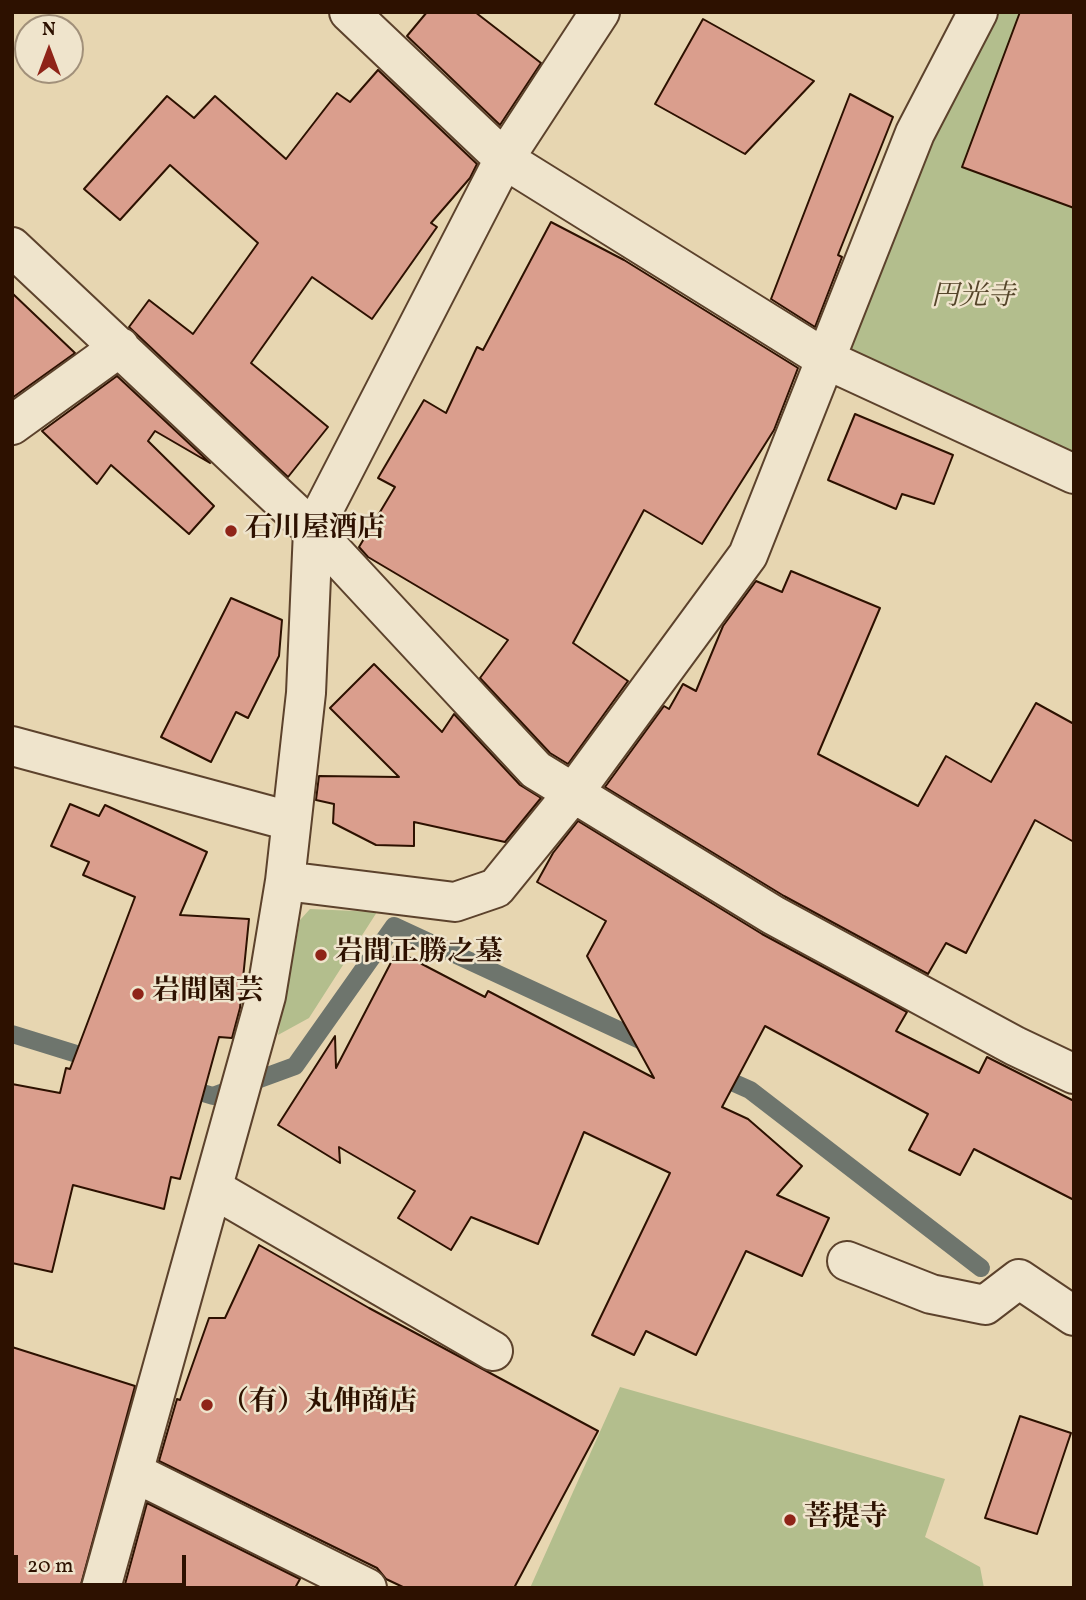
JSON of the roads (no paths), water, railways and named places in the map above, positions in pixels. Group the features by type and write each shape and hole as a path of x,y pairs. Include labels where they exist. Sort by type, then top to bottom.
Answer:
{"street":[{"path":"349,12 504,159 827,360 1074,474"},
{"path":"101,1588 135,1474 266,996 285,881 306,693 313,530 504,159 600,12"},
{"path":"285,881 455,902 496,888 574,792 748,555 915,133 978,12"},
{"path":"12,247 313,530 536,770 773,915 1015,1046 1074,1074"},
{"path":"12,425 120,347"},
{"path":"12,746 290,821"},
{"path":"214,1189 493,1350"},
{"path":"847,1261 931,1294 985,1305 1019,1279 1074,1316"},
{"path":"135,1474 367,1588"}],"waterway":[{"path":"183,1087 213,1096 295,1066 394,926 651,1045"},
{"path":"12,1034 96,1060"},
{"path":"714,1074 750,1090 981,1268"}],"place":[{"name":"石川屋酒店","path":"231,531"},
{"name":"岩間正勝之墓","path":"321,955"},
{"name":"岩間園芸","path":"138,994"},
{"name":"（有）丸伸商店","path":"207,1405"},
{"name":"菩提寺","path":"790,1520"}],"park label":[{"name":"円光寺","path":"973,299"}]}
